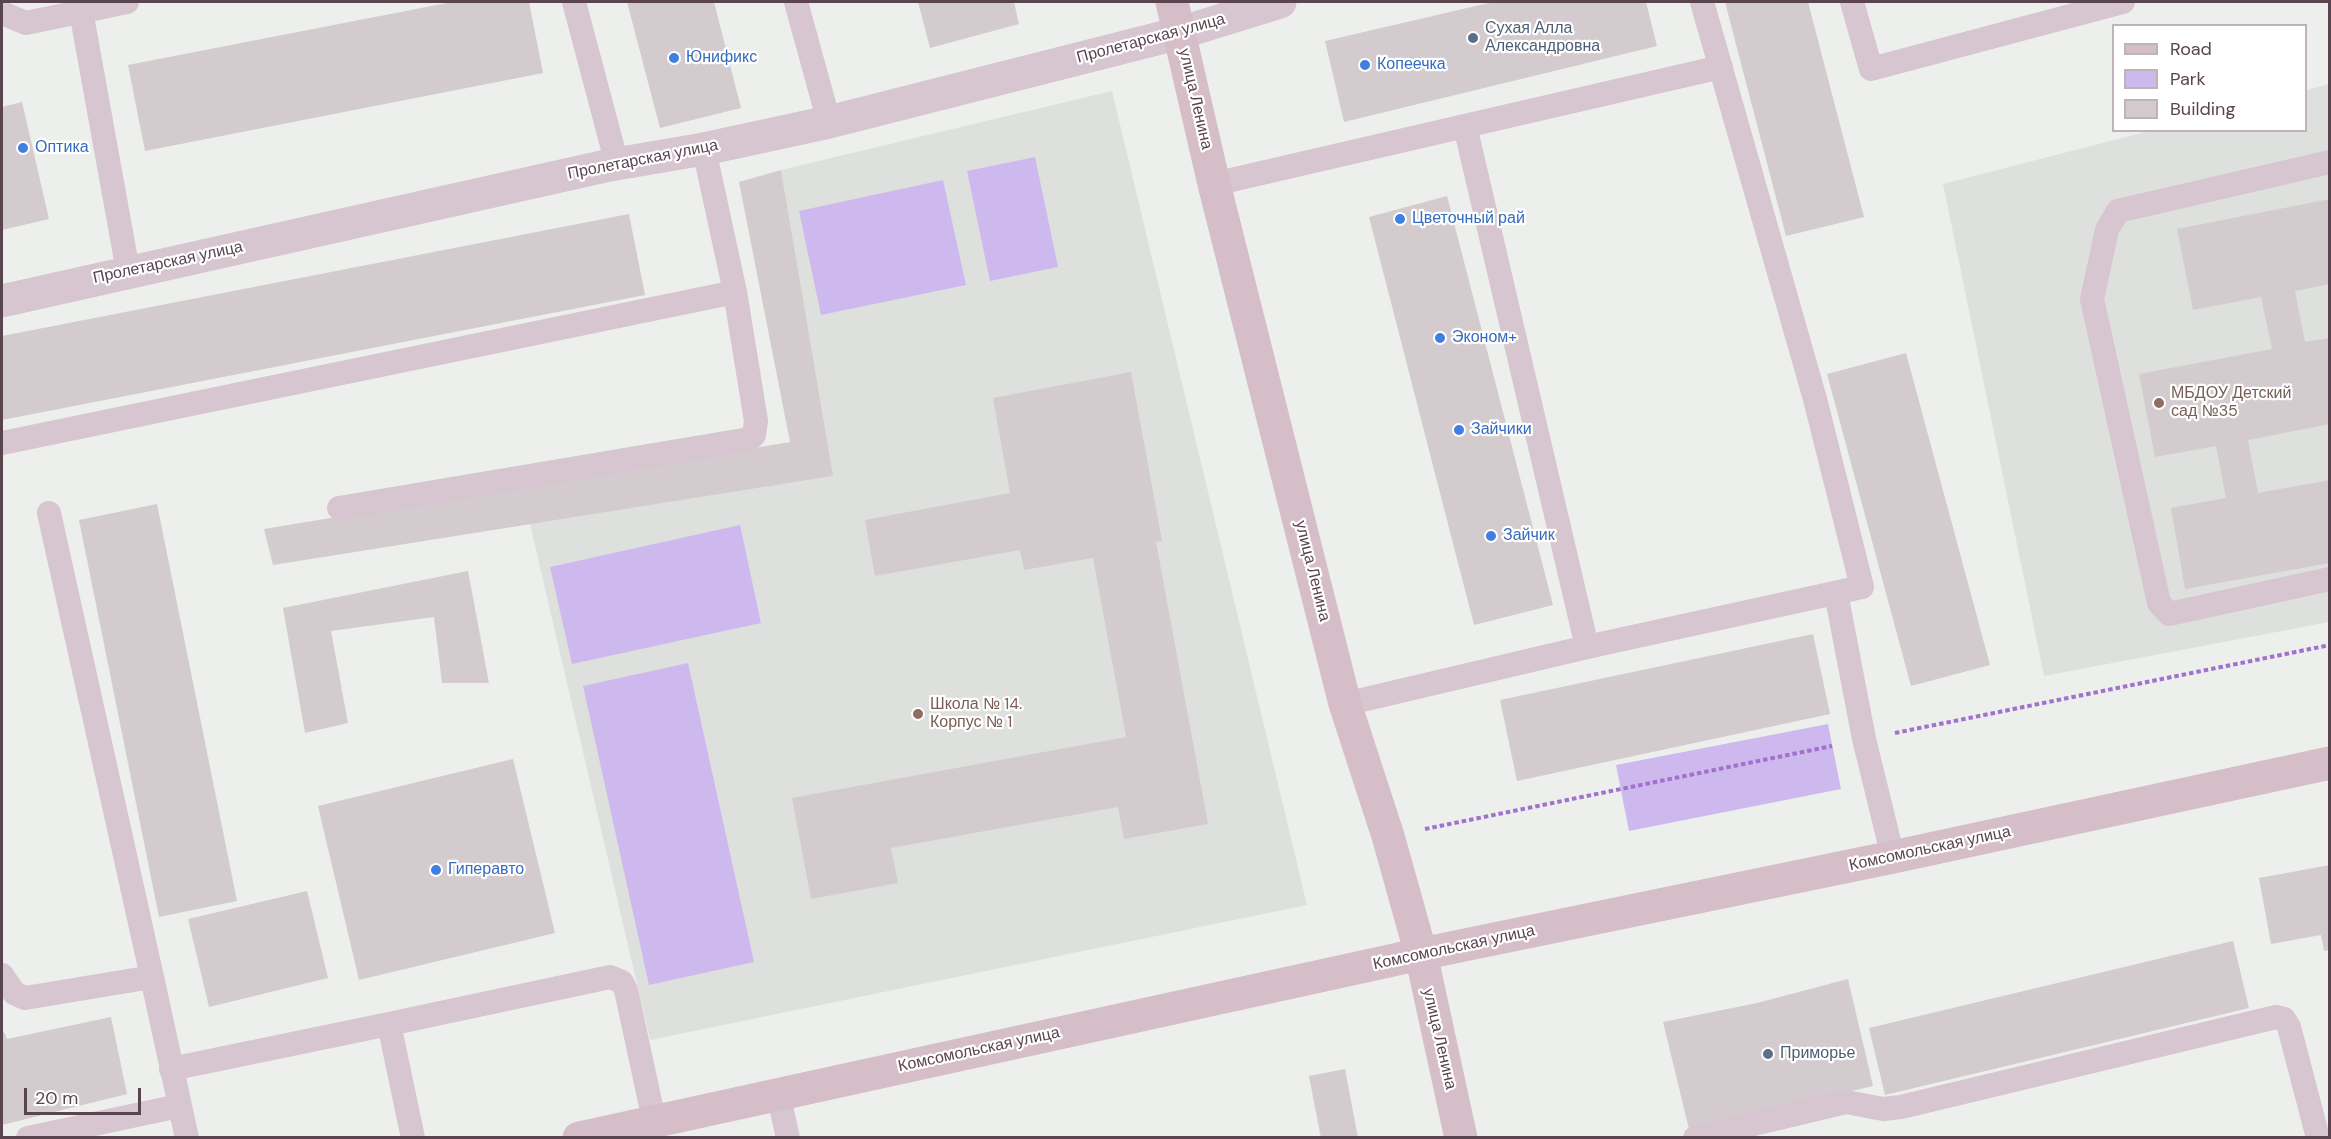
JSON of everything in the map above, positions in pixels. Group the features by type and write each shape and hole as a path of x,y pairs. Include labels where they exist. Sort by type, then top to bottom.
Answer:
{"main road":[{"name":"улица Ленина","path":"1172,2 1214,184 1345,705 1388,836 1420,954 1461,1137"},
{"name":"Комсомольская улица","path":"579,1137 1420,954 1893,857 2330,763"}],"street":[{"name":"Пролетарская улица","path":"2,301 614,165 704,149 829,122 1180,33 1280,2"}],"lane":[{"path":"2,13 26,23 127,2"},
{"path":"574,2 614,165"},
{"path":"795,2 829,122"},
{"path":"1345,705 1587,646 1862,587 1815,399 1702,2"},
{"path":"1852,2 1870,69 2123,2"},
{"path":"81,11 132,271"},
{"path":"1214,184 1721,67"},
{"path":"1465,126 1587,646"},
{"path":"339,508 749,439 754,435 756,421 735,292 704,149"},
{"path":"2330,162 2118,211 2107,230 2092,299 2159,603 2169,614 2330,579"},
{"path":"2,443 735,292"},
{"path":"49,513 187,1137"},
{"path":"1836,592 1864,739 1893,857"},
{"path":"2,975 14,993 25,998 152,977"},
{"path":"171,1069 610,976 622,982 626,990 654,1120"},
{"path":"1695,1137 1846,1102 1883,1109 1900,1107 2276,1017 2284,1019 2289,1027 2318,1137"},
{"path":"389,1024 413,1137"},
{"path":"778,1093 788,1137"},
{"path":"28,1137 179,1107"}],"shaded area":[{"name":"МБДОУ Детский сад №35","path":"2329,84 2329,622 2044,676 1943,184 2145,132 2307,132 2307,90"},
{"name":"Школа № 14. Корпус № 1","path":"1112,91 1307,905 650,1040 530,524 832,476 781,170"}],"green space":[{"path":"1035,157 1058,267 990,281 967,171"},
{"path":"943,180 966,285 821,315 799,211"},
{"path":"740,525 761,623 572,664 550,567"},
{"path":"688,663 754,962 649,985 583,686"},
{"path":"1828,724 1841,789 1629,831 1616,765"}],"building":[{"path":"452,2 529,2 543,73 145,151 128,65"},
{"path":"627,2 714,2 741,108 660,128"},
{"path":"918,2 1014,2 1019,24 930,48"},
{"path":"1493,2 1646,2 1657,46 1344,122 1325,41"},
{"path":"1725,2 1808,2 1864,217 1786,236"},
{"path":"22,102 49,219 2,230 2,107"},
{"path":"781,170 833,476 273,565 264,529 790,442 739,182"},
{"path":"1447,196 1553,605 1474,625 1369,217"},
{"path":"2330,199 2330,284 2295,291 2305,342 2330,338 2330,424 2248,440 2258,493 2330,480 2330,563 2185,589 2171,508 2226,498 2216,446 2155,457 2139,374 2272,349 2261,297 2193,310 2177,229"},
{"path":"629,214 645,295 2,420 2,336"},
{"path":"1906,353 1990,665 1911,686 1827,374"},
{"path":"1131,372 1162,541 1156,542 1208,824 1124,839 1118,807 891,848 898,883 811,899 792,798 1126,737 1093,558 1024,570 1020,550 875,576 865,520 1010,493 993,398"},
{"path":"157,504 237,901 159,917 79,520"},
{"path":"468,571 489,683 442,683 434,617 331,631 348,723 305,733 283,608"},
{"path":"1813,634 1830,714 1517,781 1500,700"},
{"name":"Гиперавто","path":"513,759 555,933 359,980 318,806"},
{"path":"2330,865 2330,950 2324,951 2321,935 2271,944 2259,878"},
{"path":"307,891 328,978 209,1007 188,919"},
{"path":"2233,941 2249,1008 1885,1095 1869,1028"},
{"name":"Приморье","path":"1848,979 1873,1086 1689,1129 1663,1022 1757,1003"},
{"path":"111,1017 127,1094 2,1125 2,1028 7,1039"},
{"path":"1345,1069 1358,1138 1321,1138 1309,1076"}],"place":[{"name":"Сухая Алла Александровна","path":"1473,38"},
{"name":"Юнификс","path":"674,58"},
{"name":"Копеечка","path":"1365,65"},
{"name":"Оптика","path":"23,148"},
{"name":"Цветочный рай","path":"1400,219"},
{"name":"Эконом+","path":"1440,338"},
{"name":"МБДОУ Детский сад №35","path":"2159,403"},
{"name":"Зайчики","path":"1459,430"},
{"name":"Зайчик","path":"1491,536"},
{"name":"Школа № 14. Корпус № 1","path":"918,714"},
{"name":"Гиперавто","path":"436,870"},
{"name":"Приморье","path":"1768,1054"}]}
